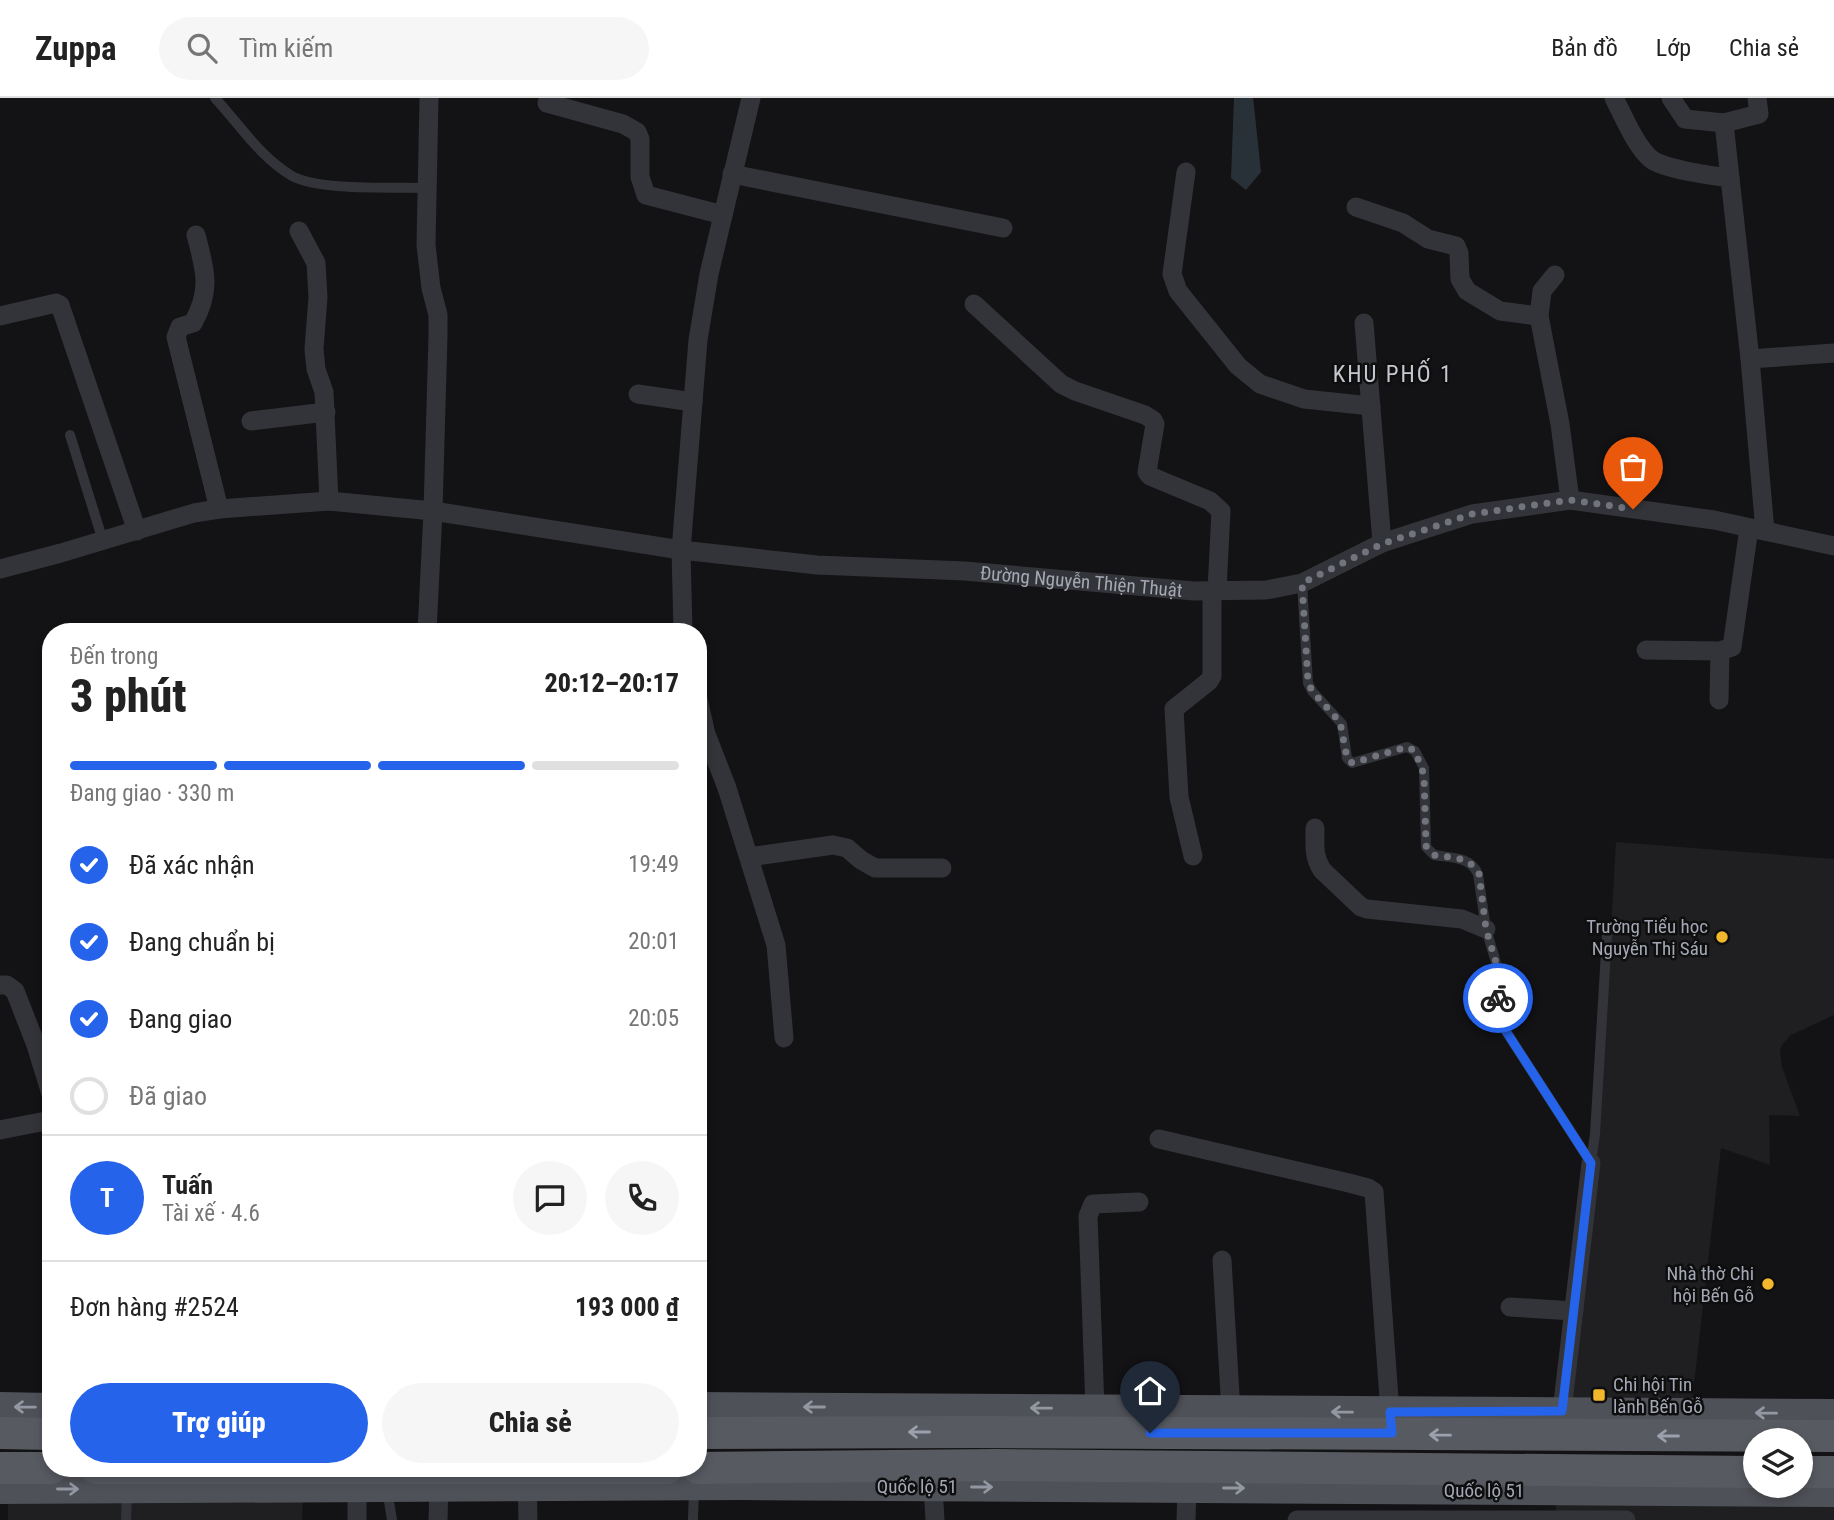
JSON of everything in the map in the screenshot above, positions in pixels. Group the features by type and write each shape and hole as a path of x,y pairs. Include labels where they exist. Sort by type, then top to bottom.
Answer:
{"highway":[{"path":"707,1433 974,1420 1627,1424 1834,1437"},
{"path":"0,1433 42,1434"},
{"name":"Quốc lộ 51","path":"707,1477 996,1465 1550,1500 1743,1474"},
{"path":"0,1468 42,1468"},
{"path":"1813,1472 1834,1472"},
{"name":"Quốc lộ 51","path":"128,1478 527,1478"}],"main road":[{"path":"0,1407 42,1408"},
{"path":"707,1407 974,1420 1095,1409 1231,1410 1391,1423 1562,1411 1627,1424 1834,1414"},
{"name":"Quốc lộ 51","path":"0,1489 128,1478 439,1486 527,1478 696,1477 933,1486 1188,1488 1550,1500 1834,1492"}],"street":[{"path":"427,623 438,378 438,315 431,288 426,245 429,98"},
{"path":"683,623 681,550 698,340 709,274 751,98"},
{"path":"1614,98 1644,151 1652,160 1730,178"},
{"path":"1671,98 1685,119 1724,123 1759,114 1758,98"},
{"path":"547,103 623,124 636,132 640,139 640,177 646,195 723,215"},
{"path":"1646,650 1720,651 1732,646 1757,529 1750,359 1724,123"},
{"path":"1186,172 1172,274 1186,301 1238,366 1260,384 1304,399 1371,406"},
{"path":"732,174 1003,228"},
{"path":"1356,207 1403,223 1428,239 1456,246 1459,253 1460,279 1467,291 1500,311 1539,316"},
{"path":"299,231 316,263 318,297 314,349 326,412 329,501"},
{"path":"196,235 207,284 193,323 180,327 176,337 219,509"},
{"path":"1555,275 1542,290 1539,316 1560,424 1570,500"},
{"path":"0,316 56,303 60,305 137,531"},
{"path":"974,304 1061,384 1153,420 1155,424 1147,472 1150,476 1210,501 1221,511 1212,676 1174,709 1179,797 1194,856"},
{"path":"1364,323 1382,544"},
{"path":"1750,359 1834,353"},
{"path":"638,394 693,402"},
{"path":"251,421 326,412"},
{"name":"Đường Nguyễn Thiện Thuật","path":"0,569 194,513 329,501 433,511 681,550 817,565 965,572 1215,590 1266,590 1302,583 1382,544 1472,514 1570,500 1667,513 1834,546"},
{"path":"1720,651 1720,700"},
{"path":"707,759 749,857 776,945 784,1038"},
{"path":"1315,828 1315,856 1318,864 1361,907 1462,919 1486,929"},
{"path":"749,857 833,845 847,848 875,867 942,868"},
{"path":"0,985 7,985 15,991 42,1065"},
{"path":"0,1130 42,1122"},
{"path":"1159,1139 1349,1183 1374,1192 1391,1423"},
{"path":"1562,1411 1591,1163"},
{"path":"1095,1409 1088,1216 1093,1204 1139,1202"},
{"path":"1222,1260 1231,1410"},
{"path":"1510,1307 1574,1311"},
{"path":"527,1478 528,1520"},
{"path":"357,1520 372,1486"},
{"path":"438,1520 439,1486"},
{"path":"933,1486 935,1520"},
{"path":"1186,1520 1188,1488"},
{"path":"1297,1520 1550,1500 1626,1520"}],"lane":[{"path":"215,98 259,149 292,176 315,185 427,188"},
{"path":"70,435 103,541"},
{"path":"1302,583 1308,682 1312,691 1342,724 1347,758 1355,763 1407,747 1415,751 1424,775 1426,846 1434,855 1464,859 1475,865 1479,874 1486,929 1497,966 1499,1017 1502,1025 1591,1163"},
{"path":"1591,1163 1607,935"},
{"path":"693,1520 696,1477"},
{"path":"126,1520 128,1478"},
{"path":"372,1486 392,1520"}],"shaded area":[{"path":"1234,98 1253,98 1261,172 1246,190 1231,178"},
{"name":"Trường Tiểu học Nguyễn Thị Sáu","path":"1616,842 1834,859 1834,1015 1791,1035 1782,1045 1782,1067 1800,1116 1769,1115 1770,1165 1721,1148 1692,1402 1568,1401 1600,1118"},
{"path":"303,1497 302,1520 8,1520 8,1499"},
{"path":"1556,1500 1834,1503 1834,1520 1556,1520"}],"way so far":[{"path":"1498,998 1497,966 1486,929 1479,874 1475,865 1464,859 1434,855 1426,846 1424,768 1415,751 1407,747 1352,763 1347,758 1340,722 1310,687 1302,583 1382,544 1472,514 1570,500 1633,509"}],"place":[{"name":"Trường Tiểu học Nguyễn Thị Sáu","path":"1722,937"},
{"name":"Nhà thờ Chi hội Bến Gỗ","path":"1768,1284"},
{"name":"Chi hội Tin lành Bến Gỗ","path":"1599,1395"}],"district":[{"name":"KHU PHỐ 1","path":"1393,374"}],"route":[{"path":"1150,1433 1392,1433 1390,1412 1562,1411 1591,1163 1502,1025 1498,998"}]}
